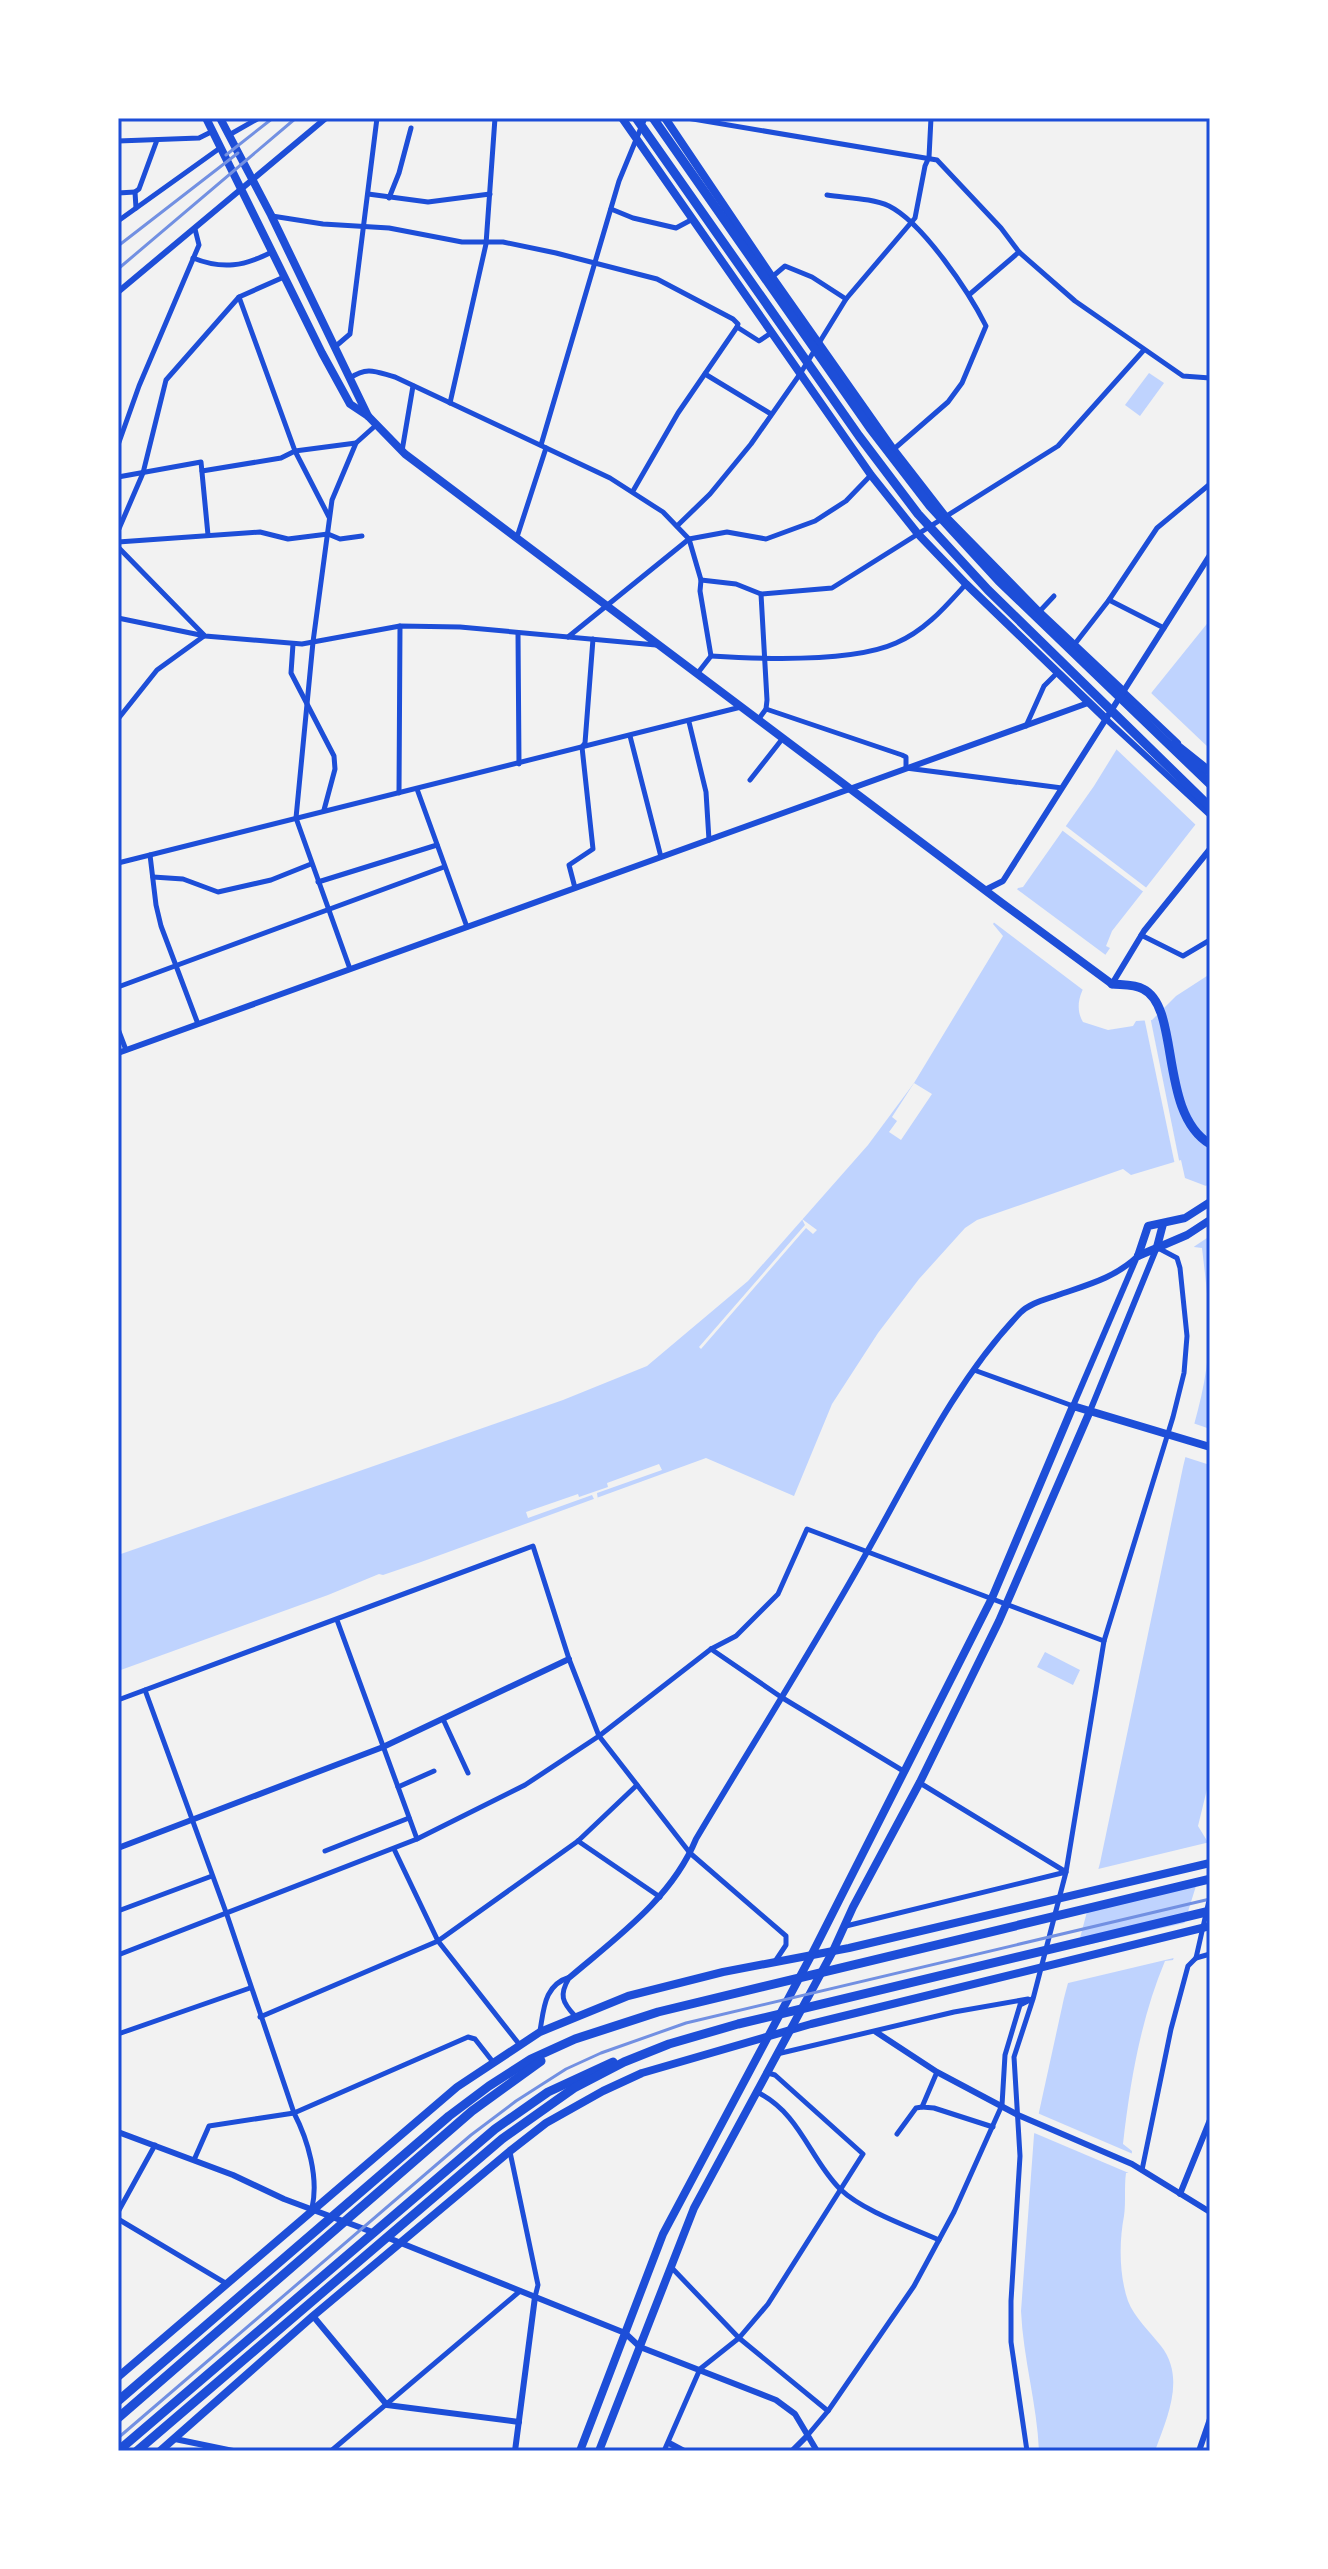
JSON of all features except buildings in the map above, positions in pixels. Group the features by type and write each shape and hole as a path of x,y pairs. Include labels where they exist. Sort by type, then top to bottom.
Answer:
{"highway":[{"path":"636,118 859,436 931,529 988,590 1210,807"},
{"path":"653,118 870,428 930,506 999,581 1210,784"},
{"path":"1141,717 1210,773"},
{"path":"1112,984 1146,990 1159,1006 1184,1116 1196,1133 1210,1144"},
{"path":"118,2401 460,2107 531,2059 600,2028 699,2001 1210,1879"},
{"path":"118,2450 504,2122 570,2080 599,2067 738,2024 1210,1911"},
{"path":"118,2418 491,2096 538,2062 600,2028"},
{"path":"137,2451 519,2125 574,2088 647,2052"}],"main road":[{"path":"206,118 350,404 368,416"},
{"path":"220,118 375,426 402,451 1112,984"},
{"path":"622,118 871,475 918,534 1106,719"},
{"path":"669,119 772,277 893,449 945,516 1039,612 1123,691"},
{"path":"1138,1256 1148,1226 1185,1218 1210,1202"},
{"path":"1138,1256 1194,1231 1210,1220"},
{"path":"1157,1247 1163,1224"},
{"path":"580,2451 663,2234 812,1954 992,1598 1073,1406 1210,1447"},
{"path":"599,2451 694,2208 920,1782 1007,1604 1090,1411"},
{"path":"118,2377 457,2087 540,2032 628,1996 1210,1863"},
{"path":"160,2451 313,2316 510,2151 573,2107 642,2073 768,2036 1210,1926"}],"street":[{"path":"228,135 259,118"},
{"path":"118,292 326,118"},
{"path":"336,346 350,334 377,118"},
{"path":"450,403 486,244 495,118"},
{"path":"517,537 619,181 645,118"},
{"path":"687,118 937,160 1001,228 1019,252 1075,301 1183,376 1210,378"},
{"path":"677,526 710,494 751,444 800,374 846,299 915,218 929,157 931,118"},
{"path":"389,198 411,128"},
{"path":"118,141 199,138 213,131"},
{"path":"118,193 139,189 157,140"},
{"path":"118,221 221,147"},
{"path":"135,192 136,209"},
{"path":"368,194 428,202 491,194"},
{"path":"827,195 886,204 912,222 970,294 986,326 962,383 948,402 893,449"},
{"path":"611,209 633,218 676,228 691,220"},
{"path":"271,215 323,224 365,225 486,244 503,242 596,263 657,279 721,311 759,341 771,333"},
{"path":"118,445 139,386 199,245 195,229"},
{"path":"193,258 215,267 254,261 273,251"},
{"path":"970,294 1019,252"},
{"path":"772,277 785,266 812,277 846,299"},
{"path":"118,531 143,473 166,380 239,297 285,276"},
{"path":"239,297 295,451 329,518"},
{"path":"633,491 678,413 738,325"},
{"path":"701,580 736,584 761,594 832,588 1058,446 1143,351"},
{"path":"349,379 361,371 370,370 395,377 633,491 663,512 689,539 701,580 700,591 711,656 697,674"},
{"path":"705,374 771,414"},
{"path":"402,451 413,386"},
{"path":"350,969 296,818 313,642 332,500 356,443 375,426"},
{"path":"202,471 281,458 295,451 356,443"},
{"path":"118,477 201,462 208,535"},
{"path":"568,637 689,539 727,532 766,539 815,521 846,501 871,475"},
{"path":"1074,645 1109,600 1157,528 1210,484"},
{"path":"118,545 260,532 288,539 328,534 340,539 362,536"},
{"path":"118,545 205,636"},
{"path":"985,890 1003,881 1210,555"},
{"path":"711,656 766,660 847,654 897,643 937,616 966,584"},
{"path":"758,720 766,709 761,594"},
{"path":"1039,612 1054,596"},
{"path":"1109,600 1164,628"},
{"path":"118,618 205,636 293,644 400,626 460,627 660,646"},
{"path":"399,793 400,626"},
{"path":"518,633 519,764"},
{"path":"118,719 157,670 205,636"},
{"path":"575,888 569,865 593,849 582,747 585,743 593,639"},
{"path":"293,644 291,673 334,756 335,769 324,811"},
{"path":"1026,727 1044,686 1058,672"},
{"path":"1123,691 1210,773"},
{"path":"118,1029 122,1051 1088,703"},
{"path":"118,863 741,707"},
{"path":"766,709 902,755 906,757 906,768"},
{"path":"1106,719 1210,815"},
{"path":"689,722 706,792 709,840"},
{"path":"630,736 661,857"},
{"path":"750,780 783,738"},
{"path":"906,768 1063,788"},
{"path":"417,789 467,927"},
{"path":"318,882 437,845"},
{"path":"1112,984 1141,935 1210,849"},
{"path":"150,855 156,905 198,1024"},
{"path":"153,877 183,879 218,892 271,880 311,864"},
{"path":"118,987 444,867"},
{"path":"1141,935 1183,956 1210,940"},
{"path":"1027,2451 1011,2329 1019,2199 1014,2057 1033,1999 1066,1872 1104,1641 1184,1373 1187,1336 1177,1258 1157,1247 1090,1411"},
{"path":"575,2016 563,2003 561,1994 570,1977 660,1897 690,1853 899,1492 974,1370 1022,1311 1033,1303 1108,1278 1123,1270 1138,1256"},
{"path":"974,1370 1073,1406 1138,1256"},
{"path":"118,1955 394,1849 525,1785 599,1736 711,1649 736,1636 778,1594 807,1529 1104,1641"},
{"path":"118,1700 533,1546 569,1659 599,1736 690,1853 786,1936 786,1945 776,1960"},
{"path":"337,1620 417,1839"},
{"path":"711,1649 781,1697 905,1772"},
{"path":"118,1848 383,1747 569,1659"},
{"path":"145,1690 227,1915 294,2113 303,2131 315,2185 312,2209"},
{"path":"443,1719 468,1773"},
{"path":"398,1787 434,1771"},
{"path":"920,1782 1066,1872"},
{"path":"260,2017 438,1941 578,1841 637,1785"},
{"path":"325,1851 409,1818"},
{"path":"578,1841 660,1897"},
{"path":"394,1849 438,1941 519,2044"},
{"path":"844,1926 1066,1872"},
{"path":"118,1911 212,1876"},
{"path":"1196,1958 1210,1896"},
{"path":"1141,2171 1171,2029 1188,1966 1196,1958 1210,1954"},
{"path":"540,2032 546,1996 560,1980 570,1977"},
{"path":"118,2034 250,1988"},
{"path":"777,2054 954,2012 1033,1999"},
{"path":"792,2451 828,2411 914,2286 939,2240 1002,2105 1008,2043 1020,2005 1033,1999"},
{"path":"876,2032 937,2072 1018,2115 1132,2164 1210,2212"},
{"path":"194,2160 209,2126 294,2113 468,2037 475,2039 493,2062"},
{"path":"922,2107 937,2072"},
{"path":"664,2451 700,2369 739,2338 768,2304 863,2154 775,2075 766,2073"},
{"path":"756,2092 769,2098 794,2121 840,2189 862,2204 939,2240"},
{"path":"897,2134 916,2108 922,2107 993,2127"},
{"path":"1180,2194 1210,2120"},
{"path":"118,2132 625,2333 640,2347 776,2400 795,2414 817,2451"},
{"path":"118,2212 155,2145"},
{"path":"510,2151 538,2285 515,2451"},
{"path":"118,2219 228,2285"},
{"path":"671,2267 739,2338 828,2411"},
{"path":"331,2451 520,2291"},
{"path":"313,2316 387,2405 519,2422"},
{"path":"1199,2451 1210,2419"},
{"path":"175,2439 233,2451"},
{"path":"669,2443 684,2451"}],"water":[{"path":"1149,373 1164,383 1140,416 1125,405"},
{"path":"1210,620 1210,806 1112,931 1106,946 1110,948 1086,984 1079,1003 1083,1022 1108,1030 1133,1026 1136,1021 1152,1020 1176,996 1210,974 1210,1777 1198,1826 1209,1844 1173,1960 1165,1961 1149,2005 1133,2074 1123,2144 1132,2151 1130,2173 1126,2173 1121,2247 1125,2291 1134,2313 1168,2358 1172,2371 1172,2398 1155,2451 1039,2451 1021,2311 1034,2135 1064,1998 1100,1863 1208,1353 1209,1327 1202,1248 1194,1247 1206,1186 1185,1178 1181,1160 1131,1175 1123,1169 977,1220 965,1228 919,1279 878,1333 832,1404 794,1496 706,1458 118,1671 118,1555 563,1400 647,1366 748,1281 868,1145 914,1083 1003,936 993,924 1094,786 1152,692"},
{"path":"1045,1652 1080,1670 1073,1685 1037,1667"}],"pier":[{"path":"1149,691 1210,749 1210,813 1199,828 1114,747"},
{"path":"1063,824 1148,889 1145,893 1059,828"},
{"path":"1014,887 1110,956 1087,993 992,921"},
{"path":"1150,1016 1180,1165 1175,1165 1144,1017"},
{"path":"914,1083 932,1094 901,1140 889,1132 897,1121 892,1117"},
{"path":"1210,1184 1210,1236 1192,1248 1203,1187"},
{"path":"802,1219 817,1230 813,1234 806,1228 701,1349 699,1347 805,1225"},
{"path":"1190,1422 1210,1429 1210,1465 1182,1456"},
{"path":"659,1464 662,1470 597,1493 598,1500 595,1501 592,1495 528,1518 526,1512 608,1487 607,1483"},
{"path":"1210,1842 1203,1877 1084,1907 1094,1870"},
{"path":"1189,1922 1178,1957 1064,1984 1073,1948"},
{"path":"1035,2112 1133,2154 1131,2174 1032,2132"}],"railway":[{"path":"226,155 273,118"},
{"path":"118,269 296,118"},
{"path":"118,246 238,153"},
{"path":"118,2438 471,2135 566,2069 601,2053 686,2023 1210,1899"}]}
